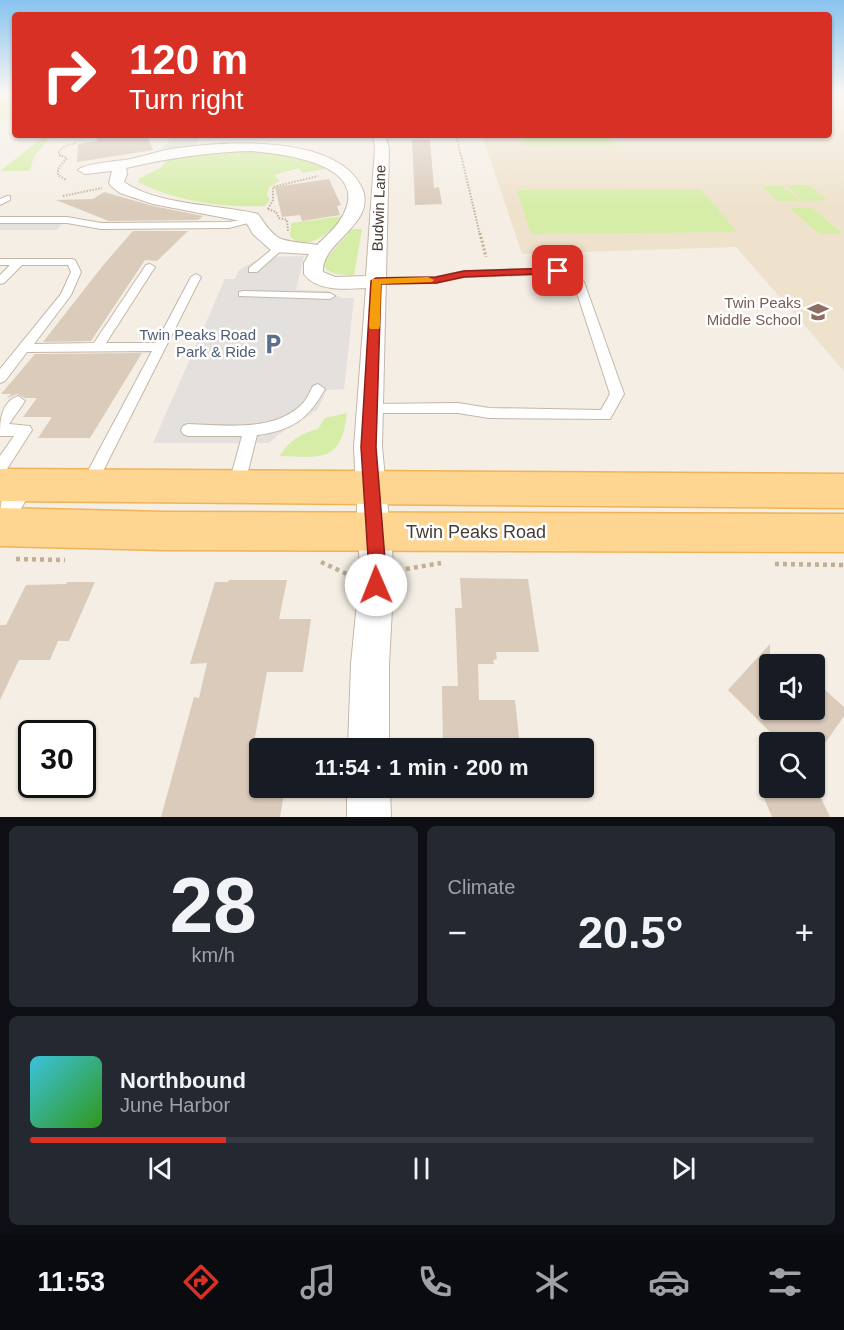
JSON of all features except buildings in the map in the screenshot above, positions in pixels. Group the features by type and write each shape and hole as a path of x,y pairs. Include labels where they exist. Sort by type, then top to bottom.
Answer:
{"main road":[{"path":"6,479 88,486 844,491"},
{"name":"Twin Peaks Road","path":"0,527 165,531 844,533"}],"street":[{"name":"Budwin Lane","path":"368,738 370,664 377,572 368,447 382,148 380,138"},
{"path":"84,170 118,166 156,156 237,148 268,148 298,152 334,166 352,182 356,193 356,205 345,227 321,251 313,263 314,274 333,282 376,281"},
{"path":"118,166 118,185 135,194 252,220 279,248 296,247 321,251"},
{"path":"0,517 6,479"},
{"path":"369,798 369,817"}],"lane":[{"path":"0,220 67,220 101,226 229,225 252,220"},
{"path":"253,270 279,248"},
{"path":"0,262 72,262 76,272 66,295 0,378"},
{"path":"0,281 19,262"},
{"path":"97,348 150,267"},
{"path":"371,409 458,408 489,413 605,415 617,394 579,282 558,271 464,274 436,280 376,281"},
{"path":"88,486 196,277"},
{"path":"243,294 330,296"},
{"path":"24,348 159,347"},
{"path":"188,430 251,430 278,426 288,421 314,400 318,389"},
{"path":"6,479 25,430 0,428 18,401"},
{"path":"236,487 251,430"}],"path":[{"path":"457,138 486,257"},
{"path":"66,180 58,175 58,169 67,158 60,156 58,152 65,146 76,143"},
{"path":"268,209 272,203 273,187 318,176"},
{"path":"63,196 118,185"}],"shaded area":[{"name":"Twin Peaks Middle School","path":"832,132 844,132 844,371 736,247 522,254 483,138 832,138"},
{"path":"171,138 199,138 195,146 162,150"},
{"path":"0,223 63,223 56,230 0,230"},
{"name":"Twin Peaks Road Park & Ride","path":"304,256 296,290 328,291 341,298 354,298 344,389 327,390 317,410 269,443 153,443 225,279 235,279 239,270 262,257"}],"green space":[{"path":"42,138 49,138 35,155 29,171 0,171"},
{"path":"521,138 609,138 614,145 524,146"},
{"path":"252,150 291,154 330,168 303,173 299,168 274,175 280,181 269,187 267,195 270,200 265,206 233,206 200,202 168,194 138,182 140,178 160,168 171,157"},
{"path":"786,185 809,185 827,200 804,201"},
{"path":"761,186 783,186 801,201 778,201"},
{"path":"700,189 737,232 531,234 517,190"},
{"path":"790,208 812,208 843,234 819,234"},
{"path":"344,216 327,233 312,241 304,243 290,236 291,223"},
{"path":"352,229 362,229 354,275 329,271 323,265 325,260"},
{"path":"347,413 340,440 328,453 309,457 280,456 296,438 318,429 325,418"}],"slow traffic":[{"path":"374,326 376,281 428,280"}],"place":[{"name":"Twin Peaks Middle School","path":"818,312"},
{"name":"Twin Peaks Road Park & Ride","path":"273,344"}],"route":[{"path":"376,585 368,447 376,281 436,280 464,274 558,271"}]}
